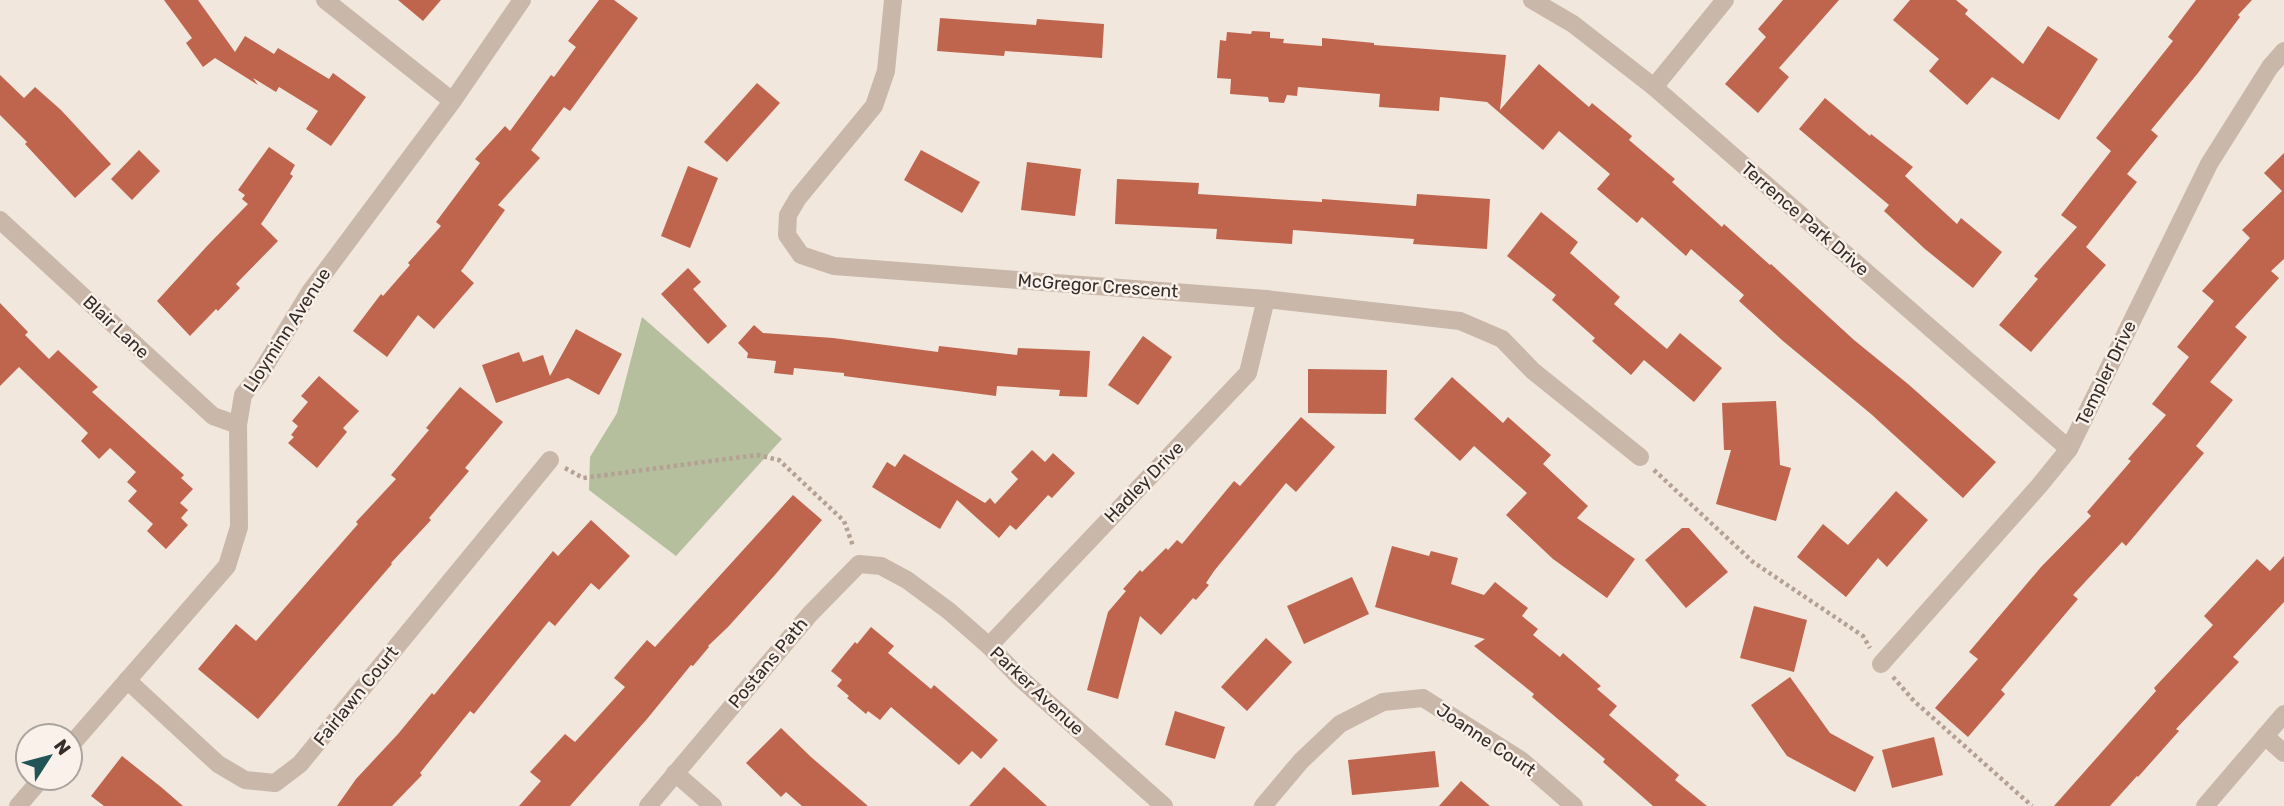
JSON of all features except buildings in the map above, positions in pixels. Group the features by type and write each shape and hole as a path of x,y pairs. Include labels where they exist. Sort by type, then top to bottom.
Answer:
{"street":[{"path":"325,0 451,100"},
{"name":"Lloyminn Avenue","path":"84,730 227,566 239,527 238,425 243,395 260,374 310,292 522,0"},
{"name":"McGregor Crescent","path":"893,0 886,71 874,106 788,215 787,235 801,255 834,266 1266,299 1460,321 1502,339 1534,371 1640,457"},
{"name":"Terrence Park Drive","path":"1532,0 1573,24 1654,87 2069,449"},
{"path":"1654,87 1725,0"},
{"name":"Templer Drive","path":"1881,664 2069,449 2209,164 2270,67 2284,51"},
{"name":"Blair Lane","path":"0,220 213,416 238,425"},
{"name":"Hadley Drive","path":"989,646 1248,373 1266,299"},
{"name":"Fairlawn Court","path":"127,680 218,764 245,780 275,783 300,764 550,460"},
{"name":"Parker Avenue","path":"859,564 881,566 907,579 949,611 1164,806"},
{"name":"Postans Path","path":"648,806 810,614 859,564"},
{"name":"Joanne Court","path":"1263,806 1301,761 1340,724 1383,702 1423,698 1521,760 1574,806"},
{"path":"2205,806 2284,714"},
{"path":"2265,736 2284,753"},
{"path":"675,774 713,806"},
{"path":"18,806 30,792"}],"path":[{"path":"550,460 583,478 757,455 779,460 844,521 859,564"},
{"path":"1640,457 1753,562 1863,636 1881,664 1914,701 2032,806"}],"green space":[{"path":"642,317 782,439 676,556 589,490 590,457 617,413"}]}
